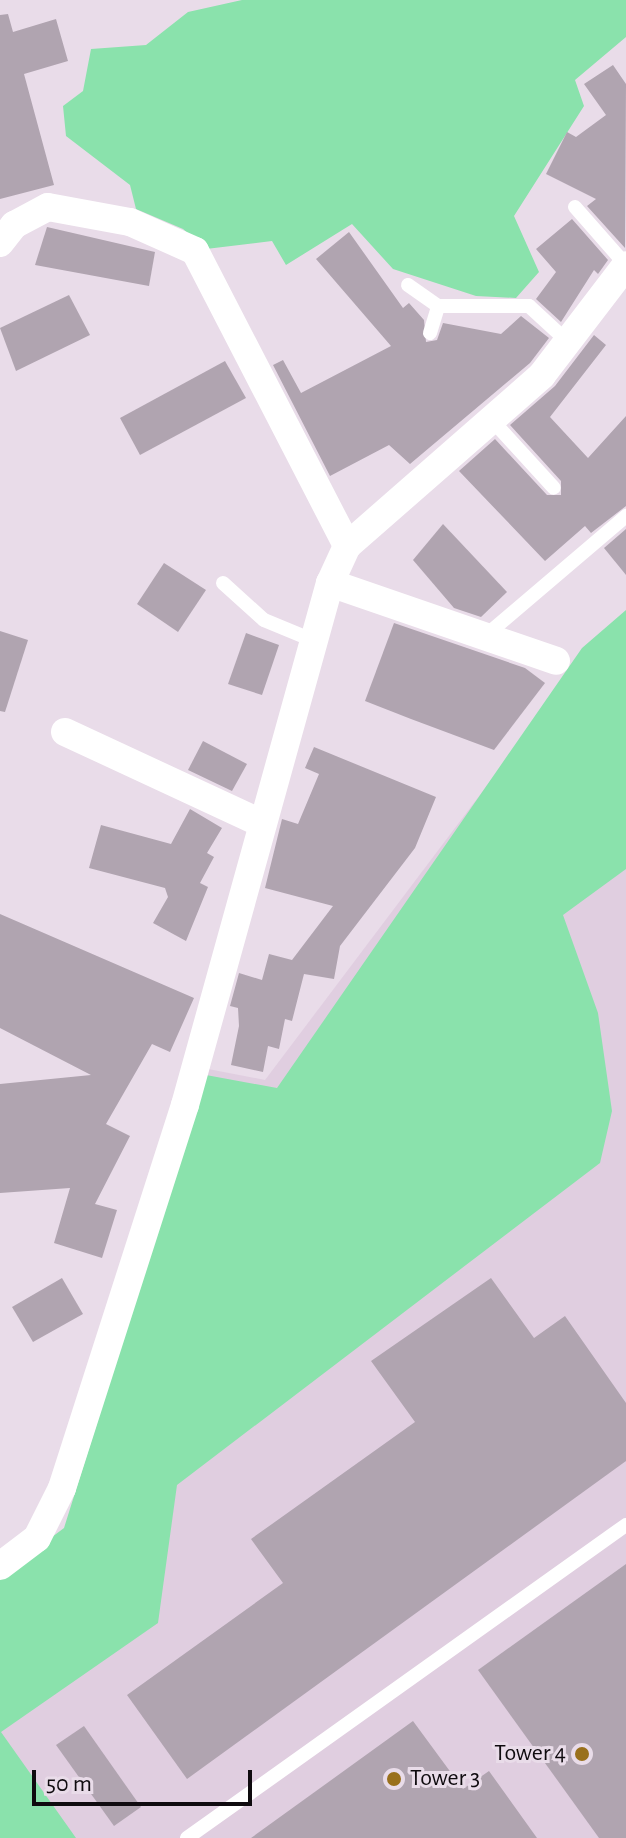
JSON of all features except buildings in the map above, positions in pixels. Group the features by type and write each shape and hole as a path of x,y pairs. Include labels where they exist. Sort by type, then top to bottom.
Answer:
{"street":[{"path":"0,243 14,225 48,207 130,222 195,251 347,546"},
{"path":"0,1566 37,1538 62,1488 185,1105 330,583 347,546 542,375 626,265"},
{"path":"330,583 556,661"},
{"path":"65,732 261,823"}],"lane":[{"path":"575,207 626,265"},
{"path":"408,285 438,306 529,306 566,340"},
{"path":"430,333 438,306"},
{"path":"491,419 554,488"},
{"path":"483,638 626,516"},
{"path":"223,583 264,620 315,641"},
{"path":"187,1838 626,1525"}],"shaded area":[{"path":"626,622 626,1838 0,1838 0,1587 70,1535 203,1068 265,1080 580,662"}],"green space":[{"path":"242,0 626,0 626,37 575,80 584,106 514,216 539,272 516,298 476,296 393,269 352,224 286,265 272,241 206,249 183,229 136,209 130,185 66,136 63,106 83,91 91,49 146,45 188,12"},
{"path":"626,610 626,869 563,915 598,1013 612,1111 600,1163 177,1485 158,1623 1,1732 76,1838 0,1838 0,1576 64,1528 206,1075 277,1088 582,648"}],"place":[{"name":"Tower 4","path":"582,1754"},
{"name":"Tower 3","path":"394,1779"}]}
